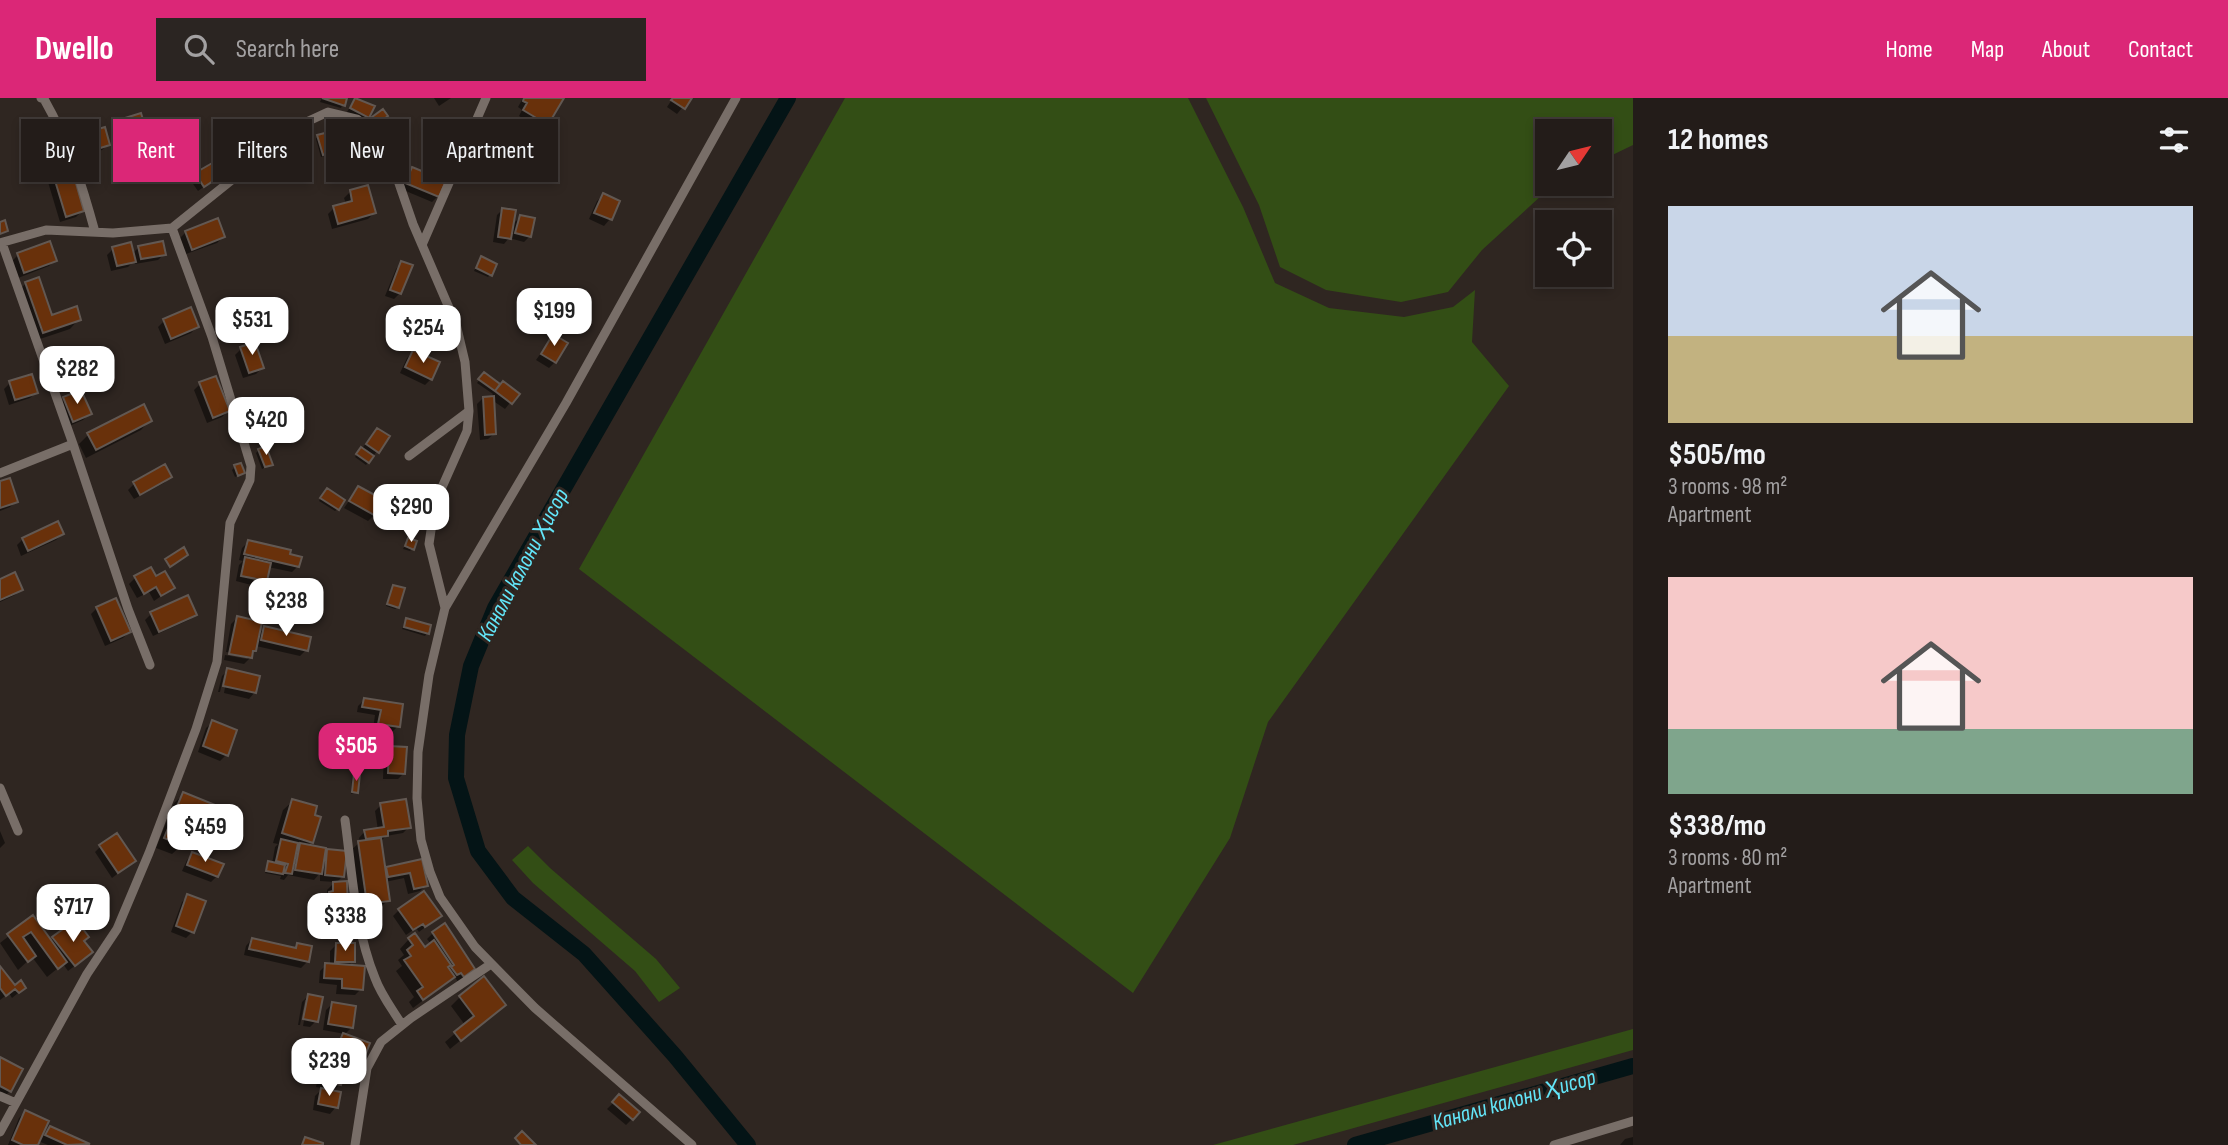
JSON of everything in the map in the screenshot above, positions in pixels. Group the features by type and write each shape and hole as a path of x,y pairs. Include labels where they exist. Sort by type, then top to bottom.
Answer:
{"lane":[{"path":"41,98 64,135 81,180 95,232"},
{"path":"422,245 486,98"},
{"path":"692,1145 535,1008 475,947 440,897 421,840 417,798 418,752 429,676 445,608 566,403 736,98"},
{"path":"150,665 128,609 73,444 1,243 46,230 95,232 172,228 300,125 328,113 358,119 377,135 392,163 422,245 456,324 465,362 469,411 467,431 435,503 429,544 445,608"},
{"path":"0,1132 87,974 117,929 159,828 196,729 217,662 230,523 250,480 251,466 212,337 172,228"},
{"path":"409,456 469,411"},
{"path":"0,473 73,444"},
{"path":"0,788 19,831"},
{"path":"345,820 356,904 366,949 375,979 402,1025"},
{"path":"355,1145 367,1068 381,1042 491,964"},
{"path":"0,1096 16,1103"},
{"path":"1554,1145 1633,1121"}],"green space":[{"path":"845,98 1188,98 1243,207 1275,283 1329,308 1404,317 1453,307 1475,290 1472,342 1509,386 1268,722 1230,838 1133,993 579,569"},
{"path":"1206,98 1633,98 1633,145 1612,155 1612,119 1535,119 1535,196 1541,196 1482,250 1448,292 1401,302 1326,290 1280,267 1259,205"},
{"path":"528,846 656,959 680,988 659,1002 635,971 533,883 512,860"},
{"path":"1633,1029 1633,1050 1293,1145 1213,1145"}],"building":[{"path":"322,98 347,98 345,106"},
{"path":"355,98 375,106 369,118 350,108"},
{"path":"524,98 564,98 552,119 538,119 523,110 527,103 523,101"},
{"path":"692,98 685,109 671,100"},
{"path":"383,109 388,116 384,119 372,117"},
{"path":"141,113 143,119 122,119"},
{"path":"105,127 110,145 99,148 99,129"},
{"path":"326,133 326,154 323,155 317,135"},
{"path":"213,163 213,181 204,187 199,179 199,171"},
{"path":"412,167 423,172 423,182 446,182 439,197 405,183 409,182"},
{"path":"55,182 76,182 84,211 66,217"},
{"path":"368,185 376,213 338,224 333,206 352,201 350,190"},
{"path":"603,193 620,201 612,220 594,213"},
{"path":"502,208 516,210 511,239 498,237"},
{"path":"520,215 535,218 531,237 515,233"},
{"path":"218,218 225,237 192,250 185,231"},
{"path":"5,220 8,231 0,234 0,222"},
{"path":"50,241 57,261 24,273 17,253"},
{"path":"163,241 166,255 141,259 138,246"},
{"path":"131,242 136,262 117,266 112,247"},
{"path":"481,256 497,264 492,276 476,268"},
{"path":"401,261 413,265 401,294 390,290"},
{"path":"39,277 52,315 77,306 81,320 43,333 25,282"},
{"path":"191,307 199,327 171,339 163,319"},
{"path":"553,334 568,343 556,363 541,354"},
{"path":"255,342 264,368 249,373 240,347"},
{"path":"413,350 440,362 432,380 405,367"},
{"path":"484,372 500,384 495,391 478,379"},
{"path":"32,374 38,393 15,400 9,381"},
{"path":"216,376 230,411 213,418 199,382"},
{"path":"503,381 520,394 512,404 495,391"},
{"path":"81,390 92,414 73,422 63,397"},
{"path":"494,396 496,434 485,435 483,397"},
{"path":"261,398 276,424 255,432 244,405"},
{"path":"144,404 152,421 96,450 87,433"},
{"path":"377,428 390,436 379,453 366,444"},
{"path":"266,446 273,465 265,467 258,449"},
{"path":"361,447 374,456 369,463 356,454"},
{"path":"241,463 245,473 238,476 234,465"},
{"path":"165,464 172,477 140,495 133,482"},
{"path":"10,478 18,502 0,508 0,481"},
{"path":"358,486 384,500 376,516 349,501"},
{"path":"327,488 345,500 339,510 320,498"},
{"path":"58,521 64,534 28,551 22,538"},
{"path":"408,538 417,541 414,550 405,546"},
{"path":"248,540 291,550 290,554 302,557 299,567 244,554"},
{"path":"184,547 188,555 170,567 165,559"},
{"path":"245,557 271,563 267,581 241,576"},
{"path":"151,567 156,576 165,571 175,588 161,596 156,587 144,594 134,576"},
{"path":"15,572 23,590 0,600 0,579"},
{"path":"393,585 405,588 399,608 387,604"},
{"path":"188,595 197,615 159,632 150,612"},
{"path":"116,598 131,632 111,641 96,607"},
{"path":"237,616 262,622 252,658 229,654"},
{"path":"406,618 431,625 429,634 404,627"},
{"path":"264,626 311,637 308,651 261,640"},
{"path":"227,668 260,676 256,693 223,686"},
{"path":"364,698 403,704 400,727 378,724 381,710 362,707"},
{"path":"212,720 237,730 228,756 203,746"},
{"path":"389,746 407,747 405,774 388,773"},
{"path":"354,773 360,774 358,793 352,792"},
{"path":"183,792 240,815 237,826 198,810 183,846 164,838"},
{"path":"292,799 317,806 315,815 321,817 313,843 282,833"},
{"path":"406,799 411,828 388,831 388,836 366,839 364,830 384,827 380,803"},
{"path":"117,833 136,861 118,873 99,845"},
{"path":"381,838 390,901 367,904 358,841"},
{"path":"281,839 298,843 292,874 285,873 288,864 276,861"},
{"path":"300,843 326,848 322,874 295,870"},
{"path":"327,849 347,851 344,877 325,875"},
{"path":"192,852 224,864 218,877 187,865"},
{"path":"422,859 428,886 414,889 410,873 388,877 386,867"},
{"path":"268,861 285,865 283,874 266,871"},
{"path":"347,881 348,910 330,911 329,892 333,891 333,882"},
{"path":"72,885 86,905 78,911 64,890"},
{"path":"424,891 442,916 425,927 423,924 413,930 398,909"},
{"path":"187,894 206,901 194,933 176,926"},
{"path":"33,915 67,962 58,969 31,932 23,937 36,956 28,962 7,934"},
{"path":"445,923 475,969 464,977 461,973 457,975 451,967 454,965 432,932"},
{"path":"70,924 77,933 83,929 89,937 84,941 93,952 75,966 52,937"},
{"path":"415,933 425,947 434,940 451,965 448,967 455,977 423,1000 417,991 423,987 404,960 411,956 407,950 413,945 408,938"},
{"path":"252,938 296,948 297,943 312,946 309,962 249,949"},
{"path":"336,943 355,943 355,962 335,962"},
{"path":"325,963 365,966 363,990 342,988 342,979 324,978"},
{"path":"0,966 15,985 21,980 26,988 19,993 15,989 6,996 0,988"},
{"path":"484,976 506,1005 461,1041 454,1032 474,1016 459,996"},
{"path":"308,994 323,997 318,1022 303,1019"},
{"path":"332,1002 356,1006 353,1028 328,1024"},
{"path":"343,1033 370,1043 362,1063 335,1053"},
{"path":"0,1057 23,1069 11,1092 0,1086"},
{"path":"324,1064 345,1069 341,1085 321,1081"},
{"path":"321,1088 341,1092 338,1108 318,1104"},
{"path":"619,1094 640,1112 633,1120 612,1102"},
{"path":"25,1110 49,1121 38,1145 23,1145 12,1140"},
{"path":"50,1126 90,1144 67,1145 45,1135"},
{"path":"522,1131 536,1145 521,1145 515,1138"},
{"path":"305,1137 323,1143 323,1145 302,1145"}],"waterway":[{"name":"Канали калони Ҳисор","path":"748,1145 675,1056 584,954 513,898 478,851 456,778 457,735 471,666 495,608 788,98"},
{"name":"Канали калони Ҳисор","path":"1355,1145 1633,1066"}]}
